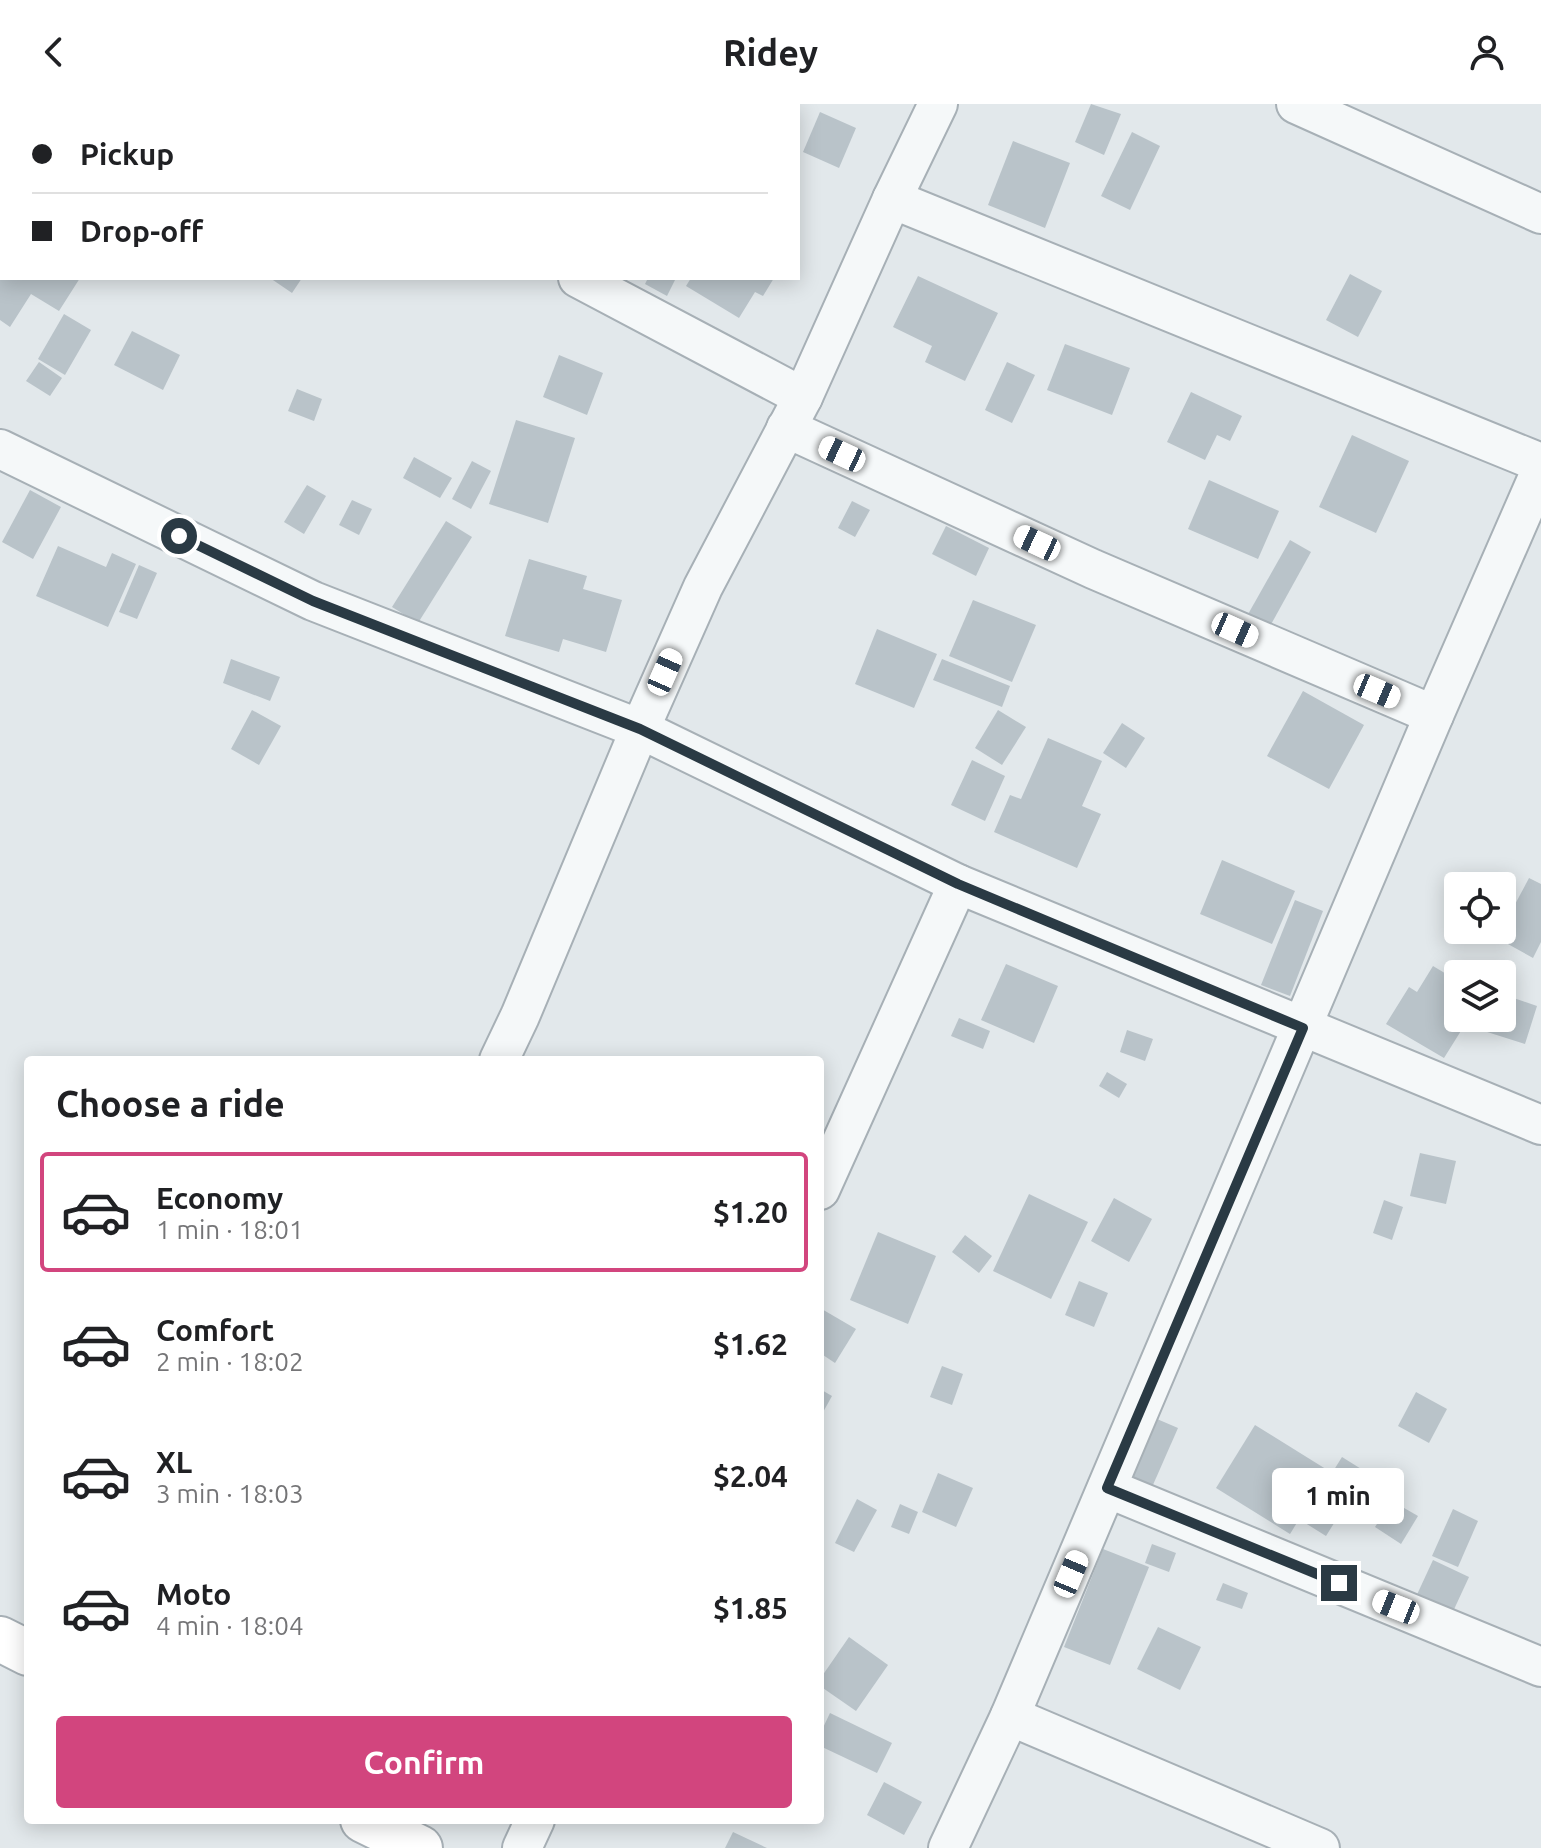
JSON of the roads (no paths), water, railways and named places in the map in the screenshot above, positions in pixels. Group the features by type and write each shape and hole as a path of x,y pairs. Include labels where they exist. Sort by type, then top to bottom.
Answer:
{"street":[{"path":"501,1056 703,587 794,413 938,104"},
{"path":"1296,104 1541,214"},
{"path":"892,199 1541,463"},
{"path":"581,280 794,413 1093,569 1434,715"},
{"path":"0,449 313,601 640,729 958,884 1541,1125"},
{"path":"948,1848 1010,1716 1541,470"},
{"path":"824,1181 958,884"},
{"path":"1107,1488 1541,1667"},
{"path":"0,1639 24,1651"},
{"path":"1010,1716 1320,1848"},
{"path":"371,1824 420,1848"},
{"path":"522,1848 533,1824"}]}
